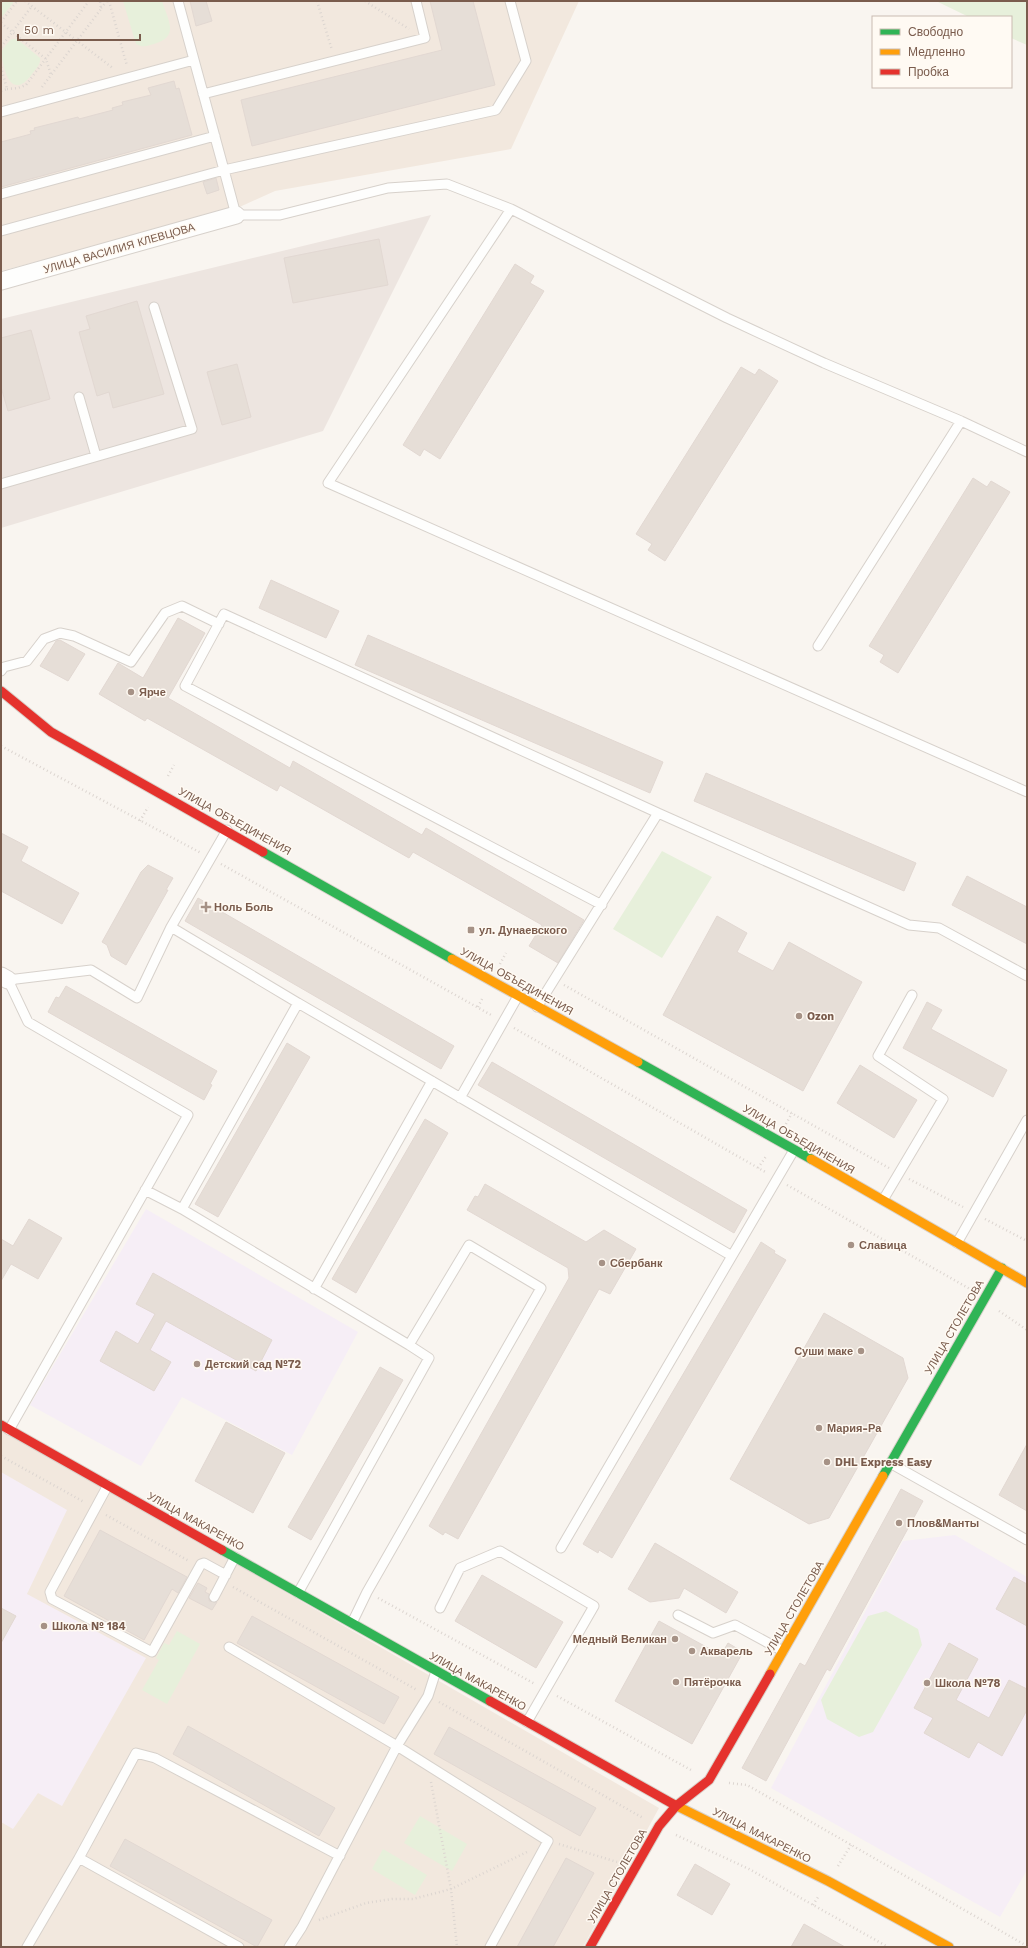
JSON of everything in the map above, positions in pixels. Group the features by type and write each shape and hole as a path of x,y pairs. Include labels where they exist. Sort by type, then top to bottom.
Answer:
{"street":[{"name":"УЛИЦА ВАСИЛИЯ КЛЕВЦОВА","path":"1,281 236,215"},
{"name":"УЛИЦА ОБЪЕДИНЕНИЯ","path":"1,691 51,732 883,1200 1027,1283"},
{"name":"УЛИЦА СТОЛЕТОВА","path":"590,1947 659,1826 676,1806 709,1780 1002,1268"},
{"name":"УЛИЦА МАКАРЕНКО","path":"5,1427 676,1806 828,1882 949,1947"}],"lane":[{"path":"178,1 236,215 280,215 388,188 447,184 511,209 727,318 824,363 961,421 1027,452"},
{"path":"203,94 425,38 416,1"},
{"path":"1,230 224,170 496,110 526,61 510,1"},
{"path":"1,112 194,60"},
{"path":"1,194 215,136"},
{"path":"511,209 328,483 1027,792"},
{"path":"1,484 192,429 154,307"},
{"path":"79,397 96,456"},
{"path":"818,646 961,421"},
{"path":"1,671 4,667 27,661 44,639 60,633 74,636 131,662 165,613 182,606 219,624"},
{"path":"602,905 185,686 224,614 658,813 909,925 939,928 1027,976"},
{"path":"538,1007 658,813"},
{"path":"5,1427 145,1190 188,1114 28,1022 4,978 91,970 137,998 171,927 226,830"},
{"path":"171,927 298,1003 732,1256"},
{"path":"883,1200 943,1099 878,1056 912,995"},
{"path":"460,1098 518,996"},
{"path":"182,1208 298,1003"},
{"path":"314,1289 432,1081"},
{"path":"957,1244 1027,1120"},
{"path":"561,1548 794,1150"},
{"path":"145,1190 182,1208 429,1358 298,1593"},
{"path":"352,1623 367,1592 541,1288 469,1245 409,1345"},
{"path":"890,1464 1027,1540"},
{"path":"108,1485 50,1592 52,1599 152,1652 199,1567 204,1563 224,1578"},
{"path":"440,1608 460,1568 500,1551 594,1606 527,1722"},
{"path":"214,1597 236,1557"},
{"path":"678,1615 713,1633 735,1625 783,1651"},
{"path":"229,1647 397,1746 548,1841 490,1947"},
{"path":"288,1947 302,1927 397,1746 428,1696 436,1671"},
{"path":"27,1947 79,1858 136,1753 155,1758 340,1856"},
{"path":"79,1858 239,1947"}],"path":[{"path":"17,1 1,23 46,59 51,75"},
{"path":"25,1 128,78"},
{"path":"1,91 24,86 89,1"},
{"path":"100,1 101,9"},
{"path":"28,105 108,1"},
{"path":"108,1 128,78"},
{"path":"317,1 335,61"},
{"path":"365,1 425,38"},
{"path":"1,47 32,6"},
{"path":"1,67 7,89"},
{"path":"1,746 210,858 503,1022 777,1180 967,1286 983,1301 1027,1330"},
{"path":"554,980 899,1173 1027,1241"},
{"path":"1,1456 199,1567"},
{"path":"224,1578 428,1696 659,1826 749,1869 888,1947"},
{"path":"428,1766 451,1889 457,1947"},
{"path":"709,1780 747,1785 1027,1946"},
{"path":"302,1927 366,1903 392,1899 413,1899 451,1889 548,1841 618,1862"}],"shaded area":[{"path":"1,1 579,1 511,149 275,191 233,210 1,271"},
{"path":"431,215 323,431 1,528 1,319"},
{"name":"Детский сад №72","path":"146,1209 358,1332 292,1455 182,1397 141,1466 30,1405"},
{"path":"1,1428 659,1808 583,1947 1,1947"},
{"name":"Школа № 184","path":"1,1472 67,1510 27,1594 146,1658 62,1806 38,1793 13,1829 1,1822"},
{"name":"Школа №78","path":"955,1535 1027,1577 1027,1870 1000,1917 771,1788 903,1541"}],"green space":[{"path":"13,1 13,3 1,18 1,3"},
{"path":"123,1 162,1 170,27 170,32 167,37 162,41 147,46 136,44"},
{"path":"936,1 1027,1 1027,45 1012,38 1012,16 967,16"},
{"path":"12,39 17,39 40,58 39,64 35,70 27,80 19,85 15,85 9,79 6,74 2,57 3,49"},
{"path":"662,851 712,877 662,958 613,929"},
{"path":"886,1611 918,1629 922,1645 873,1732 859,1737 827,1719 821,1700 868,1616"},
{"path":"177,1631 200,1644 167,1704 142,1690 159,1660 156,1658 164,1643 169,1645"},
{"path":"420,1816 467,1844 452,1871 404,1843"},
{"path":"383,1849 427,1875 415,1895 372,1869"}],"building":[{"path":"190,1 206,1 212,21 196,26"},
{"path":"430,1 473,1 495,85 252,146 241,100 442,50"},
{"path":"174,81 176,89 179,88 192,135 1,187 1,142 31,134 30,131 35,130 34,128 78,117 79,119 113,110 112,108 123,105 122,102 151,95 148,88"},
{"path":"216,178 219,190 207,194 203,182"},
{"path":"379,239 388,285 293,303 284,258"},
{"path":"515,264 534,276 530,283 544,291 440,459 424,449 420,456 403,445"},
{"path":"137,301 164,394 113,408 109,392 97,396 79,332 90,329 86,316"},
{"path":"31,330 50,399 8,411 1,387 1,338"},
{"path":"237,364 251,417 222,425 207,372"},
{"path":"741,367 755,375 759,369 778,381 665,561 648,550 652,544 636,534"},
{"path":"973,478 987,487 991,481 1010,492 898,673 880,662 884,655 869,646"},
{"path":"271,580 339,611 326,638 259,608"},
{"path":"178,618 205,633 168,698 290,768 293,761 422,835 426,828 584,920 558,963 529,946 542,925 413,852 409,858 280,785 277,791 147,718 145,721 99,694 118,663 143,678"},
{"path":"368,635 663,762 650,793 355,665"},
{"path":"60,640 85,654 68,681 40,666 56,641"},
{"path":"706,773 916,863 904,891 694,801"},
{"path":"1,833 28,847 21,861 79,893 62,924 1,891"},
{"path":"148,865 173,878 166,890 168,890 126,965 111,956 107,945 102,942 141,872"},
{"path":"967,876 1027,907 1027,944 952,905"},
{"path":"198,898 454,1046 441,1069 185,921"},
{"path":"717,916 747,933 737,952 773,971 789,942 862,982 803,1091 663,1015"},
{"path":"66,986 217,1071 204,1100 48,1012 56,997 59,998"},
{"path":"927,1002 942,1010 931,1029 1007,1070 993,1097 903,1048"},
{"path":"287,1043 310,1057 218,1217 195,1204"},
{"path":"492,1062 747,1210 734,1233 478,1085"},
{"path":"860,1065 917,1100 894,1138 837,1103"},
{"path":"425,1119 448,1133 356,1293 332,1279"},
{"path":"485,1184 586,1242 604,1230 636,1249 610,1294 599,1289 458,1539 445,1532 443,1535 429,1526 569,1278 568,1268 467,1210 475,1196 478,1197"},
{"path":"29,1219 62,1238 38,1279 11,1264 1,1281 1,1239 13,1246"},
{"path":"761,1242 775,1251 774,1253 786,1260 612,1558 599,1550 598,1553 583,1544"},
{"path":"153,1273 272,1340 256,1371 166,1321 150,1350 171,1362 154,1391 100,1361 116,1331 138,1344 155,1314 136,1304"},
{"name":"Мария-Ра","path":"824,1313 903,1358 908,1378 829,1518 809,1524 730,1479"},
{"path":"380,1367 403,1380 311,1540 288,1527"},
{"path":"226,1422 285,1453 253,1513 195,1481"},
{"path":"1027,1444 1027,1511 999,1495"},
{"path":"901,1489 923,1501 830,1671 827,1669 766,1781 742,1768 800,1663 805,1666"},
{"path":"100,1530 187,1577 178,1593 172,1589 144,1640 64,1596"},
{"path":"655,1543 738,1592 726,1613 684,1588 679,1598 650,1602 628,1589"},
{"path":"482,1575 563,1622 536,1668 455,1621"},
{"path":"1014,1577 1027,1584 1027,1626 996,1609"},
{"path":"198,1583 207,1588 205,1592 209,1594 209,1601 217,1602 212,1610 189,1598"},
{"path":"1,1608 16,1616 1,1643"},
{"path":"252,1616 399,1697 384,1724 237,1643"},
{"name":"Пятёрочка","path":"659,1621 721,1655 728,1643 743,1652 692,1744 615,1701"},
{"path":"949,1643 978,1659 956,1700 989,1718 1009,1680 1027,1689 1027,1710 1002,1756 978,1742 969,1758 924,1733 933,1718 914,1708"},
{"path":"188,1726 335,1808 319,1836 173,1754"},
{"path":"449,1727 596,1808 580,1836 434,1754"},
{"path":"125,1839 272,1920 257,1947 110,1866"},
{"path":"566,1858 594,1873 553,1947 517,1947"},
{"path":"695,1864 730,1884 712,1915 677,1895"},
{"path":"804,1924 845,1947 791,1947"}],"traffic: fast":[{"path":"263,852 452,959"},
{"path":"638,1062 811,1159"},
{"path":"883,1476 1002,1268"},
{"path":"222,1550 490,1701"}],"traffic: slow":[{"path":"452,959 638,1062"},
{"path":"811,1159 1027,1283"},
{"path":"770,1674 883,1476"},
{"path":"673,1804 828,1881 949,1947"}],"traffic: jam":[{"path":"1,691 51,732 263,852"},
{"path":"1,1425 222,1550"},
{"path":"590,1947 659,1826 676,1806 709,1780 770,1674"},
{"path":"490,1701 673,1804"}],"place":[{"name":"Ярче","path":"131,692"},
{"name":"Ноль Боль","path":"206,907"},
{"name":"ул. Дунаевского","path":"471,930"},
{"name":"Ozon","path":"799,1016"},
{"name":"Славица","path":"851,1245"},
{"name":"Сбербанк","path":"602,1263"},
{"name":"Суши маке","path":"861,1351"},
{"name":"Детский сад №72","path":"197,1364"},
{"name":"Мария-Ра","path":"819,1428"},
{"name":"DHL Express Easy","path":"827,1462"},
{"name":"Плов&Манты","path":"899,1523"},
{"name":"Школа № 184","path":"44,1626"},
{"name":"Медный Великан","path":"675,1639"},
{"name":"Акварель","path":"692,1651"},
{"name":"Пятёрочка","path":"676,1682"},
{"name":"Школа №78","path":"927,1683"}]}
